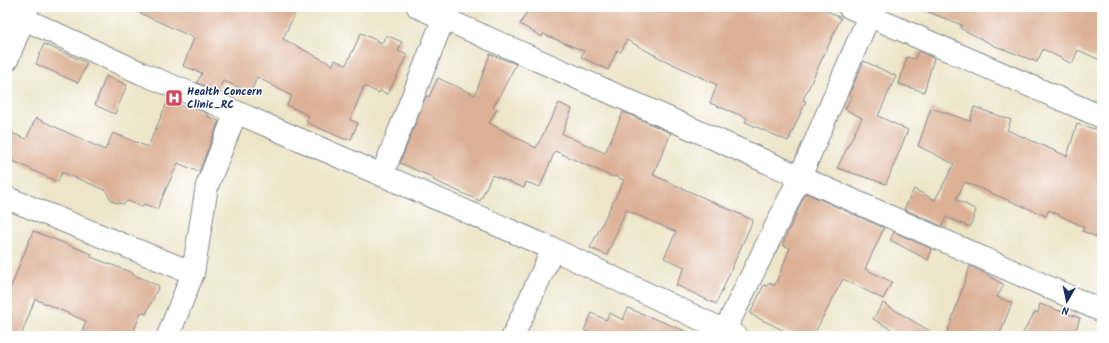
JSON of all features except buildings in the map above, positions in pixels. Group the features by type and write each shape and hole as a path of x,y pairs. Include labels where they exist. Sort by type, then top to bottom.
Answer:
{"street":[{"path":"418,7 445,13 800,177 1102,311"},
{"path":"849,7 871,11 1102,117"},
{"path":"7,60 20,12 141,73 236,112 553,250 727,334 800,177 871,11"},
{"path":"382,175 445,13"},
{"path":"168,336 193,273 207,186 236,112"},
{"path":"7,198 193,273"},
{"path":"513,336 553,250"}],"place":[{"name":"Health Concern Clinic_RC","path":"174,98"}]}
